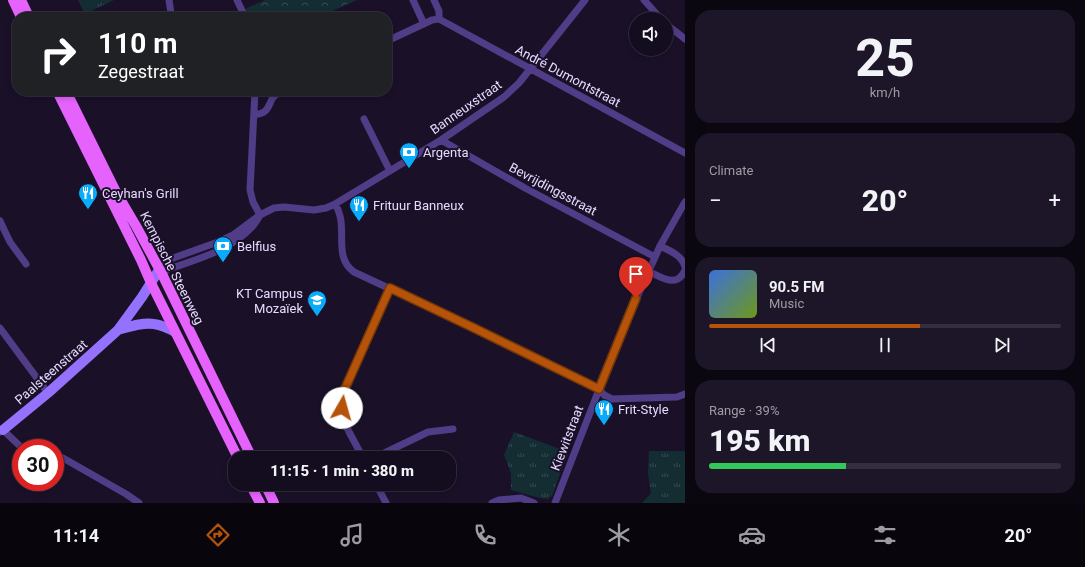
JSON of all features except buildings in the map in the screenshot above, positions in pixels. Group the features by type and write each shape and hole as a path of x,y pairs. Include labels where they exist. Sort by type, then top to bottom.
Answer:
{"main road":[{"path":"13,0 19,12"},
{"path":"21,0 27,12"},
{"name":"Kempische Steenweg","path":"59,96 234,451"},
{"name":"Kempische Steenweg","path":"68,96 116,192 160,272 249,451"},
{"path":"254,491 260,503"},
{"path":"268,491 274,503"}],"street":[{"path":"168,0 171,12"},
{"path":"237,0 243,12"},
{"path":"413,0 424,24"},
{"path":"392,39 432,20 439,20 439,11 434,0"},
{"name":"Banneuxstraat","path":"160,272 219,251 237,240 253,226 260,215 274,208 284,207 314,210 326,208 335,204 441,140 504,97 519,83 585,0"},
{"path":"644,0 655,12"},
{"name":"André Dumontstraat","path":"439,20 685,153"},
{"path":"673,30 685,39"},
{"path":"255,96 250,190 253,202 260,215"},
{"path":"254,115 266,111 273,96"},
{"path":"364,118 390,171"},
{"name":"Bevrijdingsstraat","path":"441,140 525,188 655,257"},
{"name":"Kiewitstraat","path":"555,503 619,338 660,246 685,202"},
{"path":"335,204 340,216 342,254 349,269 354,272 599,389 612,399 677,396 685,394"},
{"path":"0,220 10,242 26,264"},
{"path":"648,271 671,281 683,276 685,268 684,262 680,257 660,246"},
{"name":"Paalsteenstraat","path":"1,431 48,393 118,330 160,272"},
{"path":"359,451 347,428 342,408 343,393 390,288"},
{"name":"Paalsteenstraat","path":"118,330 136,325 153,324 166,327 175,332"},
{"path":"0,328 48,393"},
{"path":"389,451 428,432 453,428"},
{"path":"1,431 12,440"},
{"path":"64,459 139,503"},
{"path":"380,491 386,503"},
{"path":"492,503 499,500 520,498 534,503"}],"green space":[{"path":"78,0 114,0 89,12 84,12"},
{"path":"265,0 357,0 330,12 246,12 245,9"},
{"path":"277,4 280,12 260,12"},
{"path":"514,432 568,452 552,496 548,499 511,490 511,473 504,455"},
{"path":"649,451 685,451 685,503 642,503 651,493 648,474"}],"place":[{"name":"Argenta","path":"409,169"},
{"name":"Ceyhan's Grill","path":"88,210"},
{"name":"Frituur Banneux","path":"359,222"},
{"name":"Belfius","path":"223,263"},
{"name":"KT Campus Mozaïek","path":"317,317"},
{"name":"Frit-Style","path":"604,426"}],"route":[{"path":"342,408 343,393 390,288 599,389 636,298"}]}
